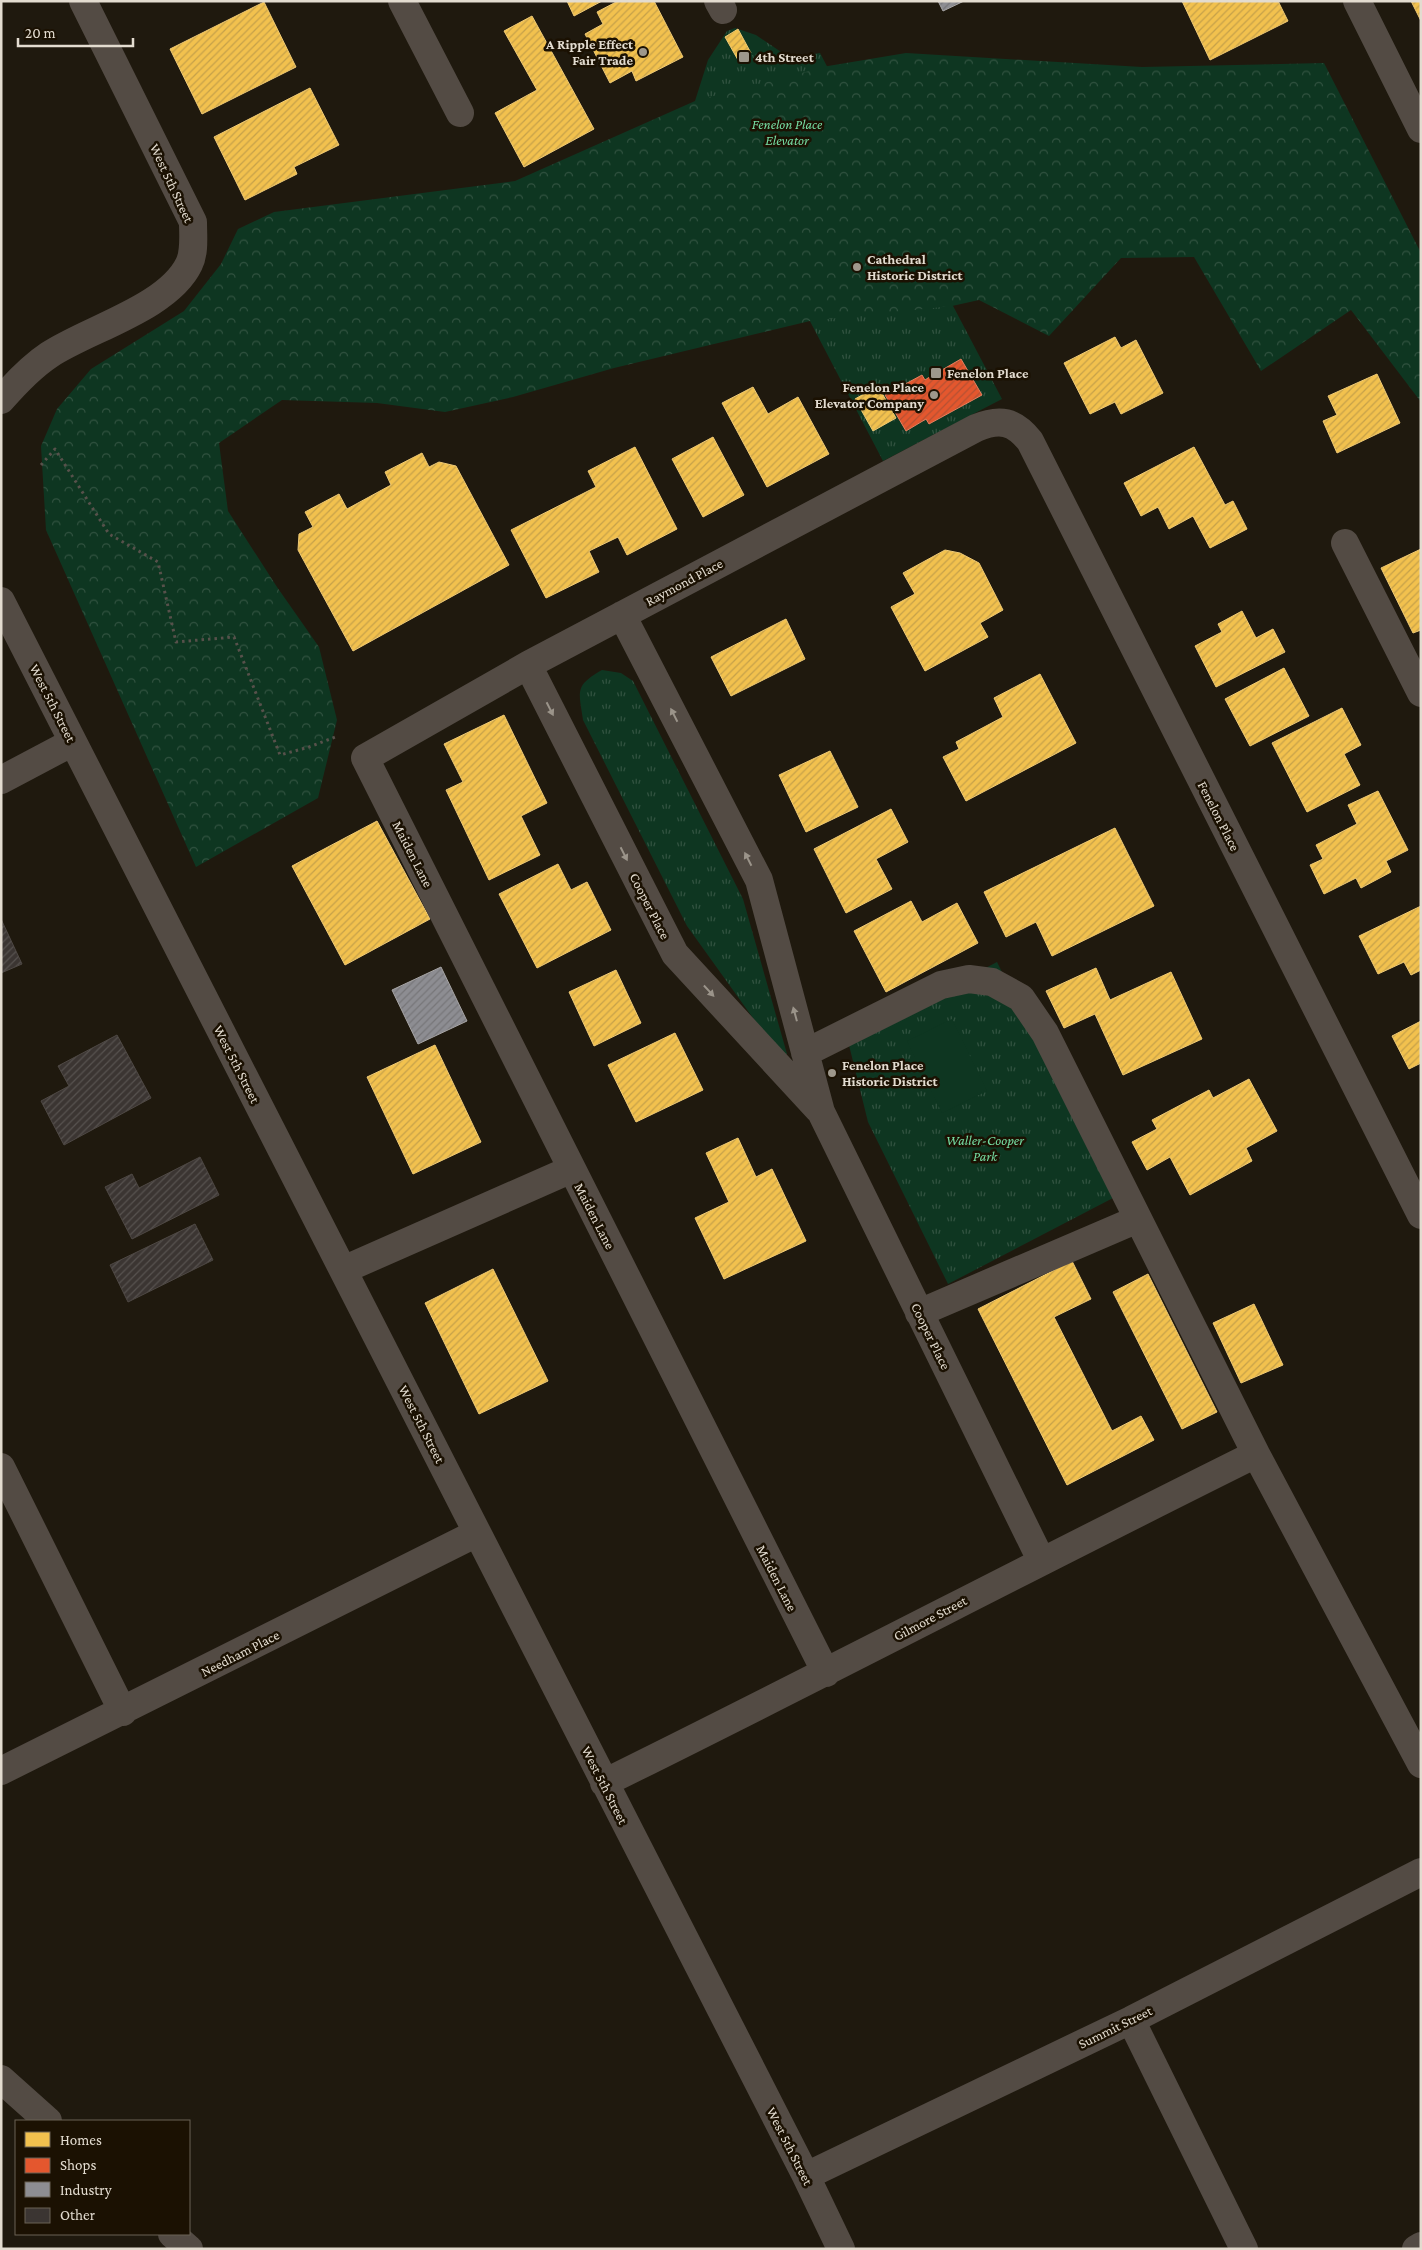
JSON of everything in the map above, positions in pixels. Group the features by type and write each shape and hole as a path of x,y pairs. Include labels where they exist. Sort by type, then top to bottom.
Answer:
{"street":[{"name":"West 5th Street","path":"1,400 16,382 48,355 149,303 175,284 189,264 194,243 193,222 83,1"},
{"path":"402,1 460,113"},
{"path":"1357,1 1421,129"},
{"name":"Raymond Place","path":"364,758 622,615 976,428 990,423 1010,423"},
{"name":"Fenelon Place","path":"1010,423 1030,441 1421,1215"},
{"path":"1344,542 1421,693"},
{"name":"West 5th Street","path":"1,601 806,2176 841,2249"},
{"name":"Cooper Place","path":"622,615 759,880 820,1112 1041,1560"},
{"name":"Cooper Place","path":"528,666 675,954 820,1112"},
{"path":"1,780 73,742"},
{"name":"Maiden Lane","path":"364,758 826,1673"},
{"path":"805,1053 941,985 969,979 992,982 1020,998 1045,1033 1256,1454 1421,1764"},
{"path":"343,1270 572,1169"},
{"path":"919,1313 1138,1219"},
{"name":"Gilmore Street","path":"604,1783 826,1673 1041,1560 1256,1454"},
{"path":"1,1467 123,1712"},
{"name":"Needham Place","path":"1,1772 477,1534"},
{"name":"Summit Street","path":"806,2176 1130,2020 1421,1872"},
{"path":"1130,2020 1244,2249"},
{"path":"1,2079 47,2120"},
{"path":"173,2235 189,2249"},
{"path":"1416,2249 1421,2246"}],"path":[{"path":"41,465 55,449 109,534 158,562 176,642 234,637 280,755 310,748 345,734"}],"green space":[{"name":"Fenelon Place Elevator","path":"735,28 756,35 787,56 796,57 820,53 1002,399 883,461 695,101 708,60 727,31"},
{"path":"906,53 1142,67 1324,63 1421,253 1421,402 1351,310 1261,371 1194,257 1121,258 1049,336 979,300 952,306 810,321 614,368 513,397 445,412 377,403 282,400 219,443 228,511 277,587 319,647 337,720 318,798 196,867 46,530 41,446 57,409 91,369 184,311 221,264 238,229 274,212 515,181 695,101 828,66"},
{"path":"602,670 621,673 633,681 743,899 787,1054 781,1057 687,926 583,720 580,690 587,680"},
{"name":"Waller-Cooper Park","path":"997,962 1113,1198 948,1284 868,1122 848,1041"},
{"path":"952,1019 987,1091 942,1113 907,1041"}],"building: Homes":[{"path":"567,1 602,1 574,16"},
{"path":"618,1 654,1 683,57 636,81 632,71 610,83 585,34 603,24 597,12"},
{"path":"1182,1 1278,1 1288,21 1210,60"},
{"path":"1411,1 1421,1 1421,21"},
{"path":"264,2 296,67 202,114 170,49"},
{"path":"532,16 594,129 524,167 495,113 537,90 504,31"},
{"path":"738,29 751,53 738,60 725,37"},
{"path":"310,88 339,145 294,167 297,174 245,200 214,137"},
{"path":"1115,337 1121,348 1136,340 1163,393 1121,414 1115,402 1090,414 1064,363"},
{"path":"1377,374 1400,423 1337,453 1323,421 1337,415 1328,396"},
{"path":"878,386 896,418 873,431 855,399"},
{"path":"753,387 768,414 798,397 829,454 767,487 722,403"},
{"path":"713,437 744,495 703,517 672,459"},
{"path":"635,447 677,529 627,555 618,537 589,551 599,572 546,598 511,530 596,487 588,471"},
{"path":"1194,447 1225,505 1233,501 1247,529 1210,548 1193,516 1169,529 1158,507 1141,516 1124,483"},
{"path":"422,453 429,467 439,462 456,466 509,565 353,651 298,550 299,534 313,527 305,512 339,494 347,509 391,485 385,472"},
{"path":"1421,549 1421,630 1413,633 1381,568"},
{"path":"945,550 960,553 979,563 1003,610 980,623 988,637 925,671 891,607 915,594 903,573"},
{"path":"1242,611 1256,638 1273,629 1285,652 1216,687 1195,646 1222,632 1218,624"},
{"path":"786,619 805,659 731,696 711,657"},
{"path":"1284,668 1309,716 1250,746 1225,699"},
{"path":"1040,674 1076,743 966,801 943,757 959,749 956,742 1003,717 994,698"},
{"path":"1342,708 1361,745 1344,754 1360,785 1307,812 1272,743"},
{"path":"504,715 547,803 521,816 540,855 489,880 446,790 463,782 444,744"},
{"path":"830,751 858,807 806,832 779,775"},
{"path":"1378,791 1408,850 1386,861 1391,872 1361,888 1356,878 1324,894 1310,865 1323,859 1316,845 1357,824 1348,805"},
{"path":"891,809 908,842 876,859 892,889 846,913 814,849"},
{"path":"377,821 430,919 345,965 292,866"},
{"path":"1115,828 1154,906 1052,956 1036,922 1006,937 984,892"},
{"path":"558,864 571,890 587,882 611,930 537,968 499,894"},
{"path":"911,901 922,922 957,903 978,943 886,992 854,931"},
{"path":"1421,906 1421,970 1411,975 1404,962 1378,974 1359,936"},
{"path":"1096,968 1110,1000 1171,972 1202,1039 1123,1075 1095,1014 1064,1028 1046,991"},
{"path":"616,970 641,1023 594,1046 569,992"},
{"path":"1421,1021 1421,1063 1409,1069 1392,1036"},
{"path":"675,1033 703,1090 636,1122 608,1065"},
{"path":"435,1045 481,1142 413,1174 367,1077"},
{"path":"1249,1079 1277,1131 1246,1148 1252,1161 1190,1195 1170,1157 1147,1170 1132,1142 1157,1129 1152,1120 1209,1090 1213,1098"},
{"path":"738,1138 756,1177 772,1169 806,1241 724,1279 695,1218 729,1202 706,1153"},
{"path":"1072,1261 1091,1299 1054,1317 1112,1431 1141,1416 1154,1440 1067,1485 978,1309"},
{"path":"493,1269 548,1381 479,1414 425,1303"},
{"path":"1148,1274 1217,1412 1182,1429 1113,1292"},
{"path":"1254,1304 1283,1365 1241,1383 1213,1323"}],"building: Shops":[{"name":"Fenelon Place Elevator Company","path":"961,359 982,395 929,424 926,419 906,431 885,395 922,375 925,380"}],"building: Industry":[{"path":"938,1 964,1 943,11"},
{"path":"441,967 467,1021 418,1044 392,990"}],"building: Other":[{"path":"1,919 22,964 1,973"},
{"path":"117,1035 151,1098 64,1145 41,1101 69,1086 58,1066"},
{"path":"200,1157 219,1195 132,1239 105,1187 132,1174 139,1188"},
{"path":"195,1224 213,1260 128,1302 110,1265"}],"place":[{"name":"A Ripple Effect Fair Trade","path":"643,52"},
{"name":"4th Street","path":"744,57"},
{"name":"Cathedral Historic District","path":"857,267"},
{"name":"Fenelon Place","path":"936,373"},
{"name":"Fenelon Place Elevator Company","path":"934,395"},
{"name":"Fenelon Place Historic District","path":"832,1073"}]}
